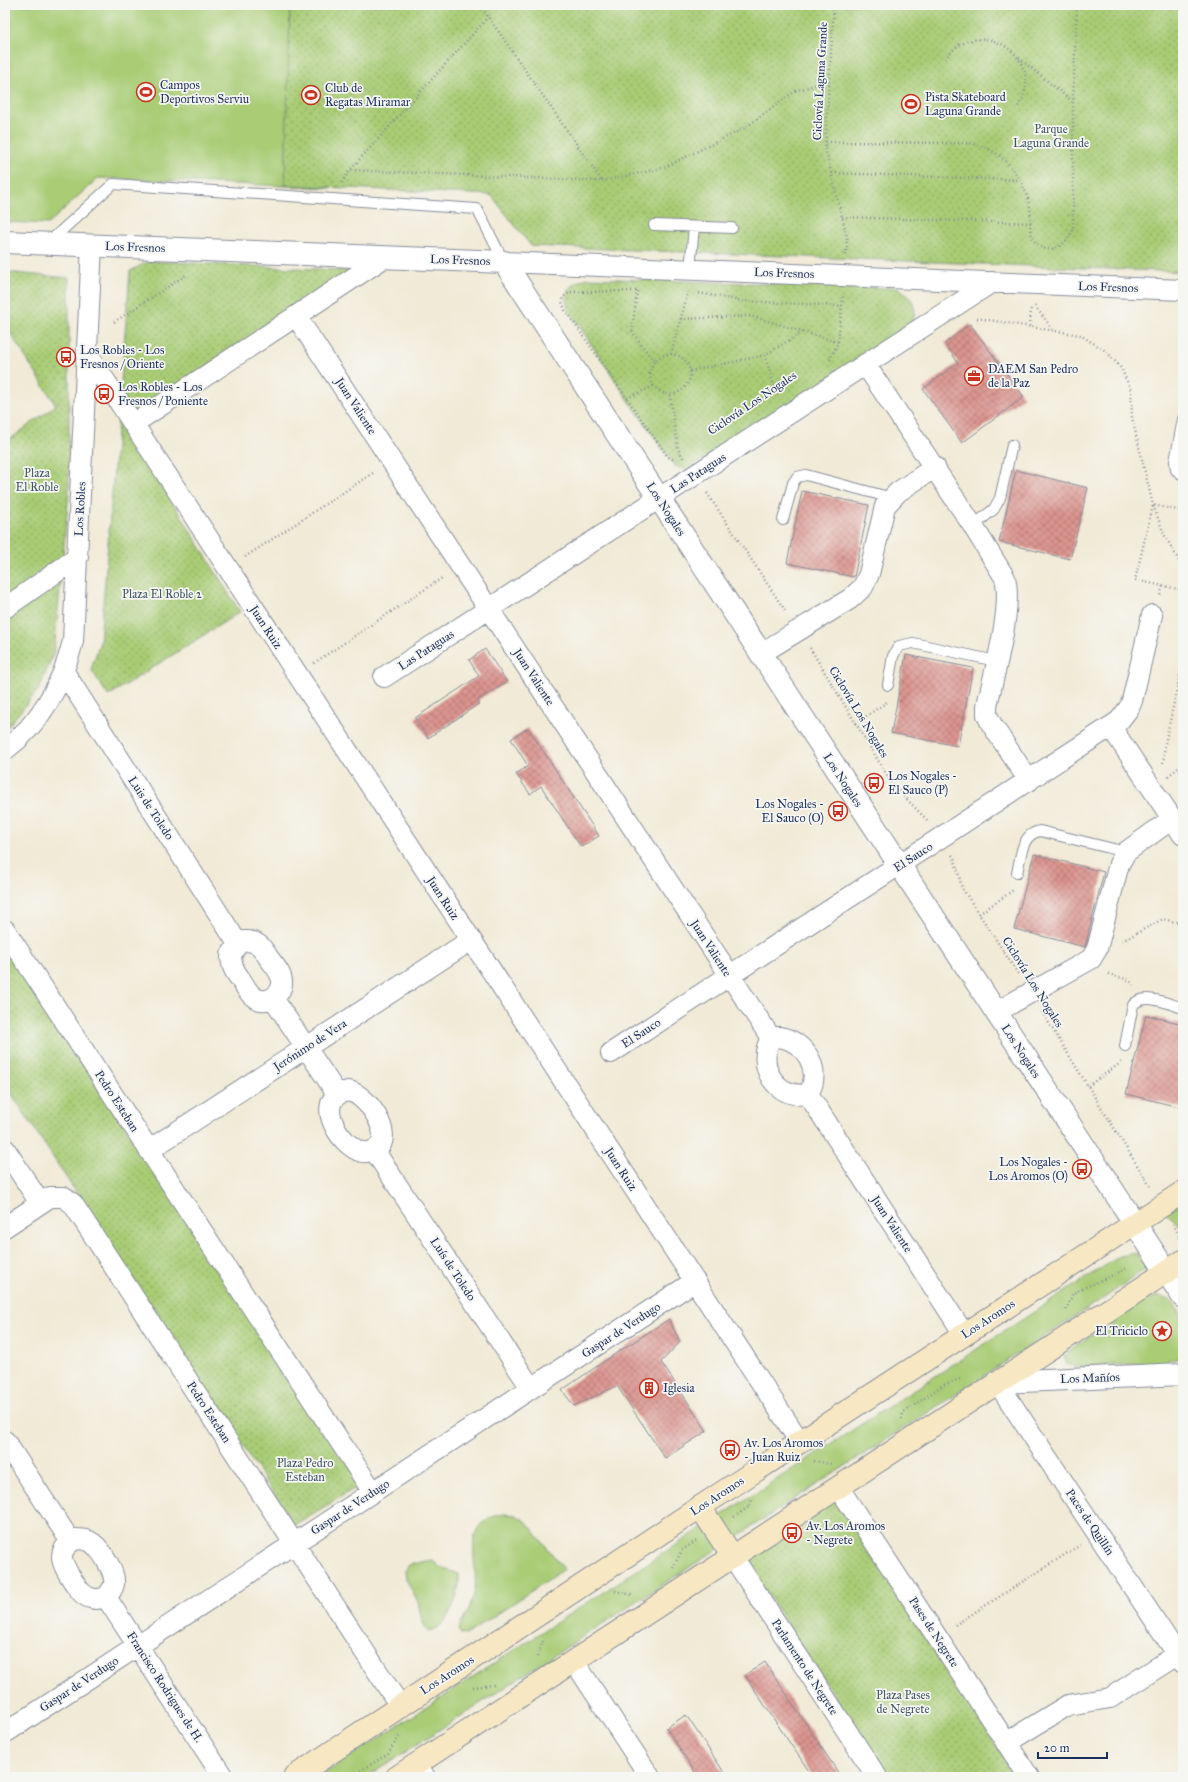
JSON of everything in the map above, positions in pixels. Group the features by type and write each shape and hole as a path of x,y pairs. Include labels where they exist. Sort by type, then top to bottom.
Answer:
{"main road":[{"name":"Los Aromos","path":"294,1777 700,1507 804,1451 964,1334 1183,1192"},
{"path":"397,1777 421,1771 574,1661 1175,1266"},
{"path":"700,1507 733,1557"}],"street":[{"name":"Los Fresnos","path":"5,242 1183,290"},
{"name":"Los Robles","path":"5,750 38,717 52,696 64,672 73,641 92,245"},
{"path":"133,424 385,257"},
{"name":"Los Nogales","path":"504,262 1154,1253 1175,1266 1183,1297"},
{"name":"Las Pataguas","path":"384,677 659,498 689,467 865,364 992,282"},
{"name":"Juan Valiente","path":"296,316 771,1038"},
{"name":"Juan Ruiz","path":"87,353 804,1451"},
{"path":"865,364 935,467 1001,569 1008,587 1007,606 987,706 987,715 1029,781"},
{"path":"760,654 850,599 863,587 870,574 885,506 892,498 935,467"},
{"path":"5,608 78,557"},
{"name":"El Sauco","path":"611,1053 1111,727 1125,714 1132,701 1152,615"},
{"name":"Luis de Toledo","path":"64,672 238,944"},
{"path":"1111,727 1183,835"},
{"path":"996,1012 1091,958 1097,949 1119,864 1126,852 1172,819"},
{"name":"Pedro Esteban","path":"5,930 373,1492"},
{"name":"Jerónimo de Vera","path":"149,1150 471,940"},
{"path":"250,941 262,947 279,973 282,986 279,993 273,998 261,1000 255,998 233,968 231,955 238,944 250,941"},
{"path":"273,998 337,1094"},
{"path":"771,1038 787,1038 795,1042 810,1061 814,1072 814,1079 808,1094 792,1095 784,1092 772,1078 765,1063 764,1055 766,1046 771,1038"},
{"path":"349,1091 362,1096 381,1123 383,1137 374,1150 361,1152 349,1146 331,1120 330,1106 337,1094 349,1091"},
{"name":"Juan Valiente","path":"808,1094 964,1334"},
{"path":"5,1149 40,1203 5,1227"},
{"name":"Luís de Toledo","path":"374,1150 531,1388"},
{"name":"Pedro Esteban","path":"40,1203 50,1197 57,1196 64,1197 73,1204 400,1706"},
{"name":"Gaspar de Verdugo","path":"5,1733 695,1282"},
{"name":"Los Mañíos","path":"997,1382 1183,1374"},
{"name":"Paces de Quillín","path":"997,1382 1181,1656"},
{"path":"5,1441 71,1542"},
{"name":"Pases de Negrete","path":"839,1488 1029,1777"},
{"path":"82,1539 90,1541 111,1569 114,1584 112,1591 106,1598 91,1599 84,1595 64,1567 62,1553 65,1547 71,1542 82,1539"},
{"name":"Parlamento de Negrete","path":"733,1557 877,1777"},
{"name":"Francisco Rodrigues de H.","path":"106,1598 223,1777"},
{"path":"1006,1743 1068,1705 1110,1698 1181,1656"},
{"path":"574,1661 650,1777"}],"lane":[{"path":"48,243 113,184 477,209 504,262"},
{"path":"654,225 732,228"},
{"path":"690,269 694,227"},
{"path":"1183,419 1175,461 1176,470 1183,475"},
{"path":"974,526 994,509 1000,498 1012,445"},
{"path":"783,520 793,483 798,477 806,475 892,498"},
{"path":"888,685 893,656 899,646 913,643 996,661"},
{"path":"1017,873 1026,838 1032,832 1040,831 1126,852"},
{"path":"1125,1046 1133,1005 1136,1001 1147,999 1183,1008"}],"path":[{"path":"480,5 602,181"},
{"path":"826,142 974,144 984,147 1004,160 1020,180 1028,198 1033,238 1042,247 1049,249 1056,248 1068,241 1073,228 1073,102 1077,5 1088,5"},
{"name":"Ciclovía Laguna Grande","path":"832,6 826,148 847,237 844,276"},
{"path":"488,17 350,170 602,181 663,168 745,128 795,91 830,81"},
{"path":"945,59 954,49 966,42 980,39 994,40 1007,46 1073,102"},
{"path":"1017,56 1024,69 1026,83 1023,96 1017,109"},
{"path":"832,173 1020,180"},
{"path":"842,217 1031,223"},
{"path":"114,322 186,275"},
{"path":"829,362 838,342 844,276"},
{"path":"637,291 632,332 655,362"},
{"path":"645,291 571,292 563,297 562,302 565,310 668,457 689,467 690,455"},
{"path":"681,292 742,301 842,306"},
{"path":"671,354 688,292"},
{"path":"1031,300 1053,330"},
{"path":"681,320 751,316 838,342"},
{"path":"975,318 1080,335 1106,351 1121,368 1131,390 1132,418 1153,505 1164,534 1183,568"},
{"path":"690,371 764,355 804,332"},
{"path":"671,354 686,362 690,371 690,379 686,387 678,393 670,395 661,392 654,386 650,378 651,370 655,362 662,356 671,354"},
{"path":"764,355 777,396"},
{"path":"626,398 654,386"},
{"name":"Ciclovía Los Nogales","path":"771,401 784,392"},
{"name":"Ciclovía Los Nogales","path":"670,395 678,449 799,630 893,785 925,817 955,860 962,888 1030,993 1163,1205 1180,1237 1154,1253"},
{"path":"227,568 392,460"},
{"path":"707,493 713,488"},
{"path":"1153,505 1183,511"},
{"path":"1153,505 1135,580 1183,590"},
{"path":"297,674 460,566"},
{"path":"1163,766 1162,761 1165,744 1183,661"},
{"path":"856,723 893,696 894,690 888,685"},
{"path":"1165,772 1166,777"},
{"path":"979,914 1015,889 1017,873"},
{"path":"1136,1001 1137,990 1129,980 1095,970 1091,958 1163,919 1183,924"},
{"path":"1088,1086 1125,1060 1127,1053 1125,1046"},
{"path":"1064,1315 1072,1293 1134,1266 1154,1253"},
{"path":"900,1426 902,1413 943,1386 963,1377"},
{"path":"804,1451 838,1465"},
{"path":"667,1572 672,1568 682,1550 750,1506 754,1493"},
{"path":"937,1637 1098,1534"},
{"path":"613,1591 632,1595 638,1591"},
{"path":"536,1659 545,1638"},
{"path":"468,1690 474,1686 497,1685"},
{"path":"350,1777 388,1754 401,1733"}],"green space":[{"name":"Campos Deportivos Serviu","path":"5,5 337,5 330,188 98,178 48,224 5,222"},
{"name":"Parque Laguna Grande","path":"290,5 1183,5 1183,272 531,246 491,195 285,185"},
{"name":"Plaza El Roble 2","path":"149,261 357,271 124,422 240,612 108,696 91,669 100,642 130,271"},
{"name":"Plaza El Roble","path":"5,272 69,278 69,492 54,652 39,689 5,730 5,443 56,405 5,325"},
{"path":"588,278 898,288 910,298 915,312 912,324 687,470 675,466 627,398 568,309 566,297 569,288 577,282"},
{"name":"Plaza Pedro Esteban","path":"5,945 362,1484 294,1525 5,1084"},
{"path":"1183,1200 1183,1229 1164,1212"},
{"path":"1136,1253 1147,1267 1110,1294 367,1777 319,1777 1120,1256"},
{"path":"1158,1296 1175,1305 1179,1312 1183,1328 1183,1356 1159,1363 1075,1367 1067,1364 1064,1357 1072,1348 1143,1301"},
{"name":"Plaza Pases de Negrete","path":"835,1500 1017,1777 887,1777 744,1558"},
{"path":"505,1514 515,1515 526,1521 564,1569 466,1635 461,1634 459,1631 460,1626 471,1604 475,1589 474,1542 476,1532 481,1524 491,1518"},
{"path":"433,1561 440,1567 459,1574 458,1590 452,1609 447,1618 434,1630 427,1631 422,1621 418,1602 406,1579 405,1571 409,1565"}],"building":[{"name":"DAEM San Pedro de la Paz","path":"970,324 1024,397 962,443 923,389 958,363 945,343"},
{"path":"1016,470 1088,488 1070,559 999,542"},
{"path":"802,491 869,505 854,577 787,563"},
{"path":"485,649 507,682 478,700 480,703 428,738 415,718 479,676 469,660"},
{"path":"906,655 973,668 958,746 891,733"},
{"path":"528,728 599,836 581,847 541,786 530,794 516,774 528,766 511,739"},
{"path":"1034,854 1104,872 1085,947 1014,929"},
{"path":"1146,1015 1183,1024 1183,1108 1126,1094"},
{"name":"Iglesia","path":"669,1319 680,1342 661,1362 707,1431 665,1458 617,1386 574,1406 562,1390"},
{"path":"765,1662 841,1777 813,1777 777,1724 745,1675"},
{"path":"686,1715 727,1777 698,1777 666,1728"}],"place":[{"name":"Campos Deportivos Serviu","path":"146,92"},
{"name":"Club de Regatas Miramar","path":"311,95"},
{"name":"Pista Skateboard Laguna Grande","path":"911,104"},
{"name":"Los Robles - Los Fresnos / Oriente","path":"66,357"},
{"name":"DAEM San Pedro de la Paz","path":"974,376"},
{"name":"Los Robles - Los Fresnos / Poniente","path":"104,394"},
{"name":"Los Nogales - El Sauco (P)","path":"874,783"},
{"name":"Los Nogales - El Sauco (O)","path":"838,811"},
{"name":"Los Nogales - Los Aromos (O)","path":"1082,1169"},
{"name":"El Triciclo","path":"1162,1331"},
{"name":"Iglesia","path":"649,1388"},
{"name":"Av. Los Aromos - Juan Ruiz","path":"730,1450"},
{"name":"Av. Los Aromos - Negrete","path":"792,1533"}]}
